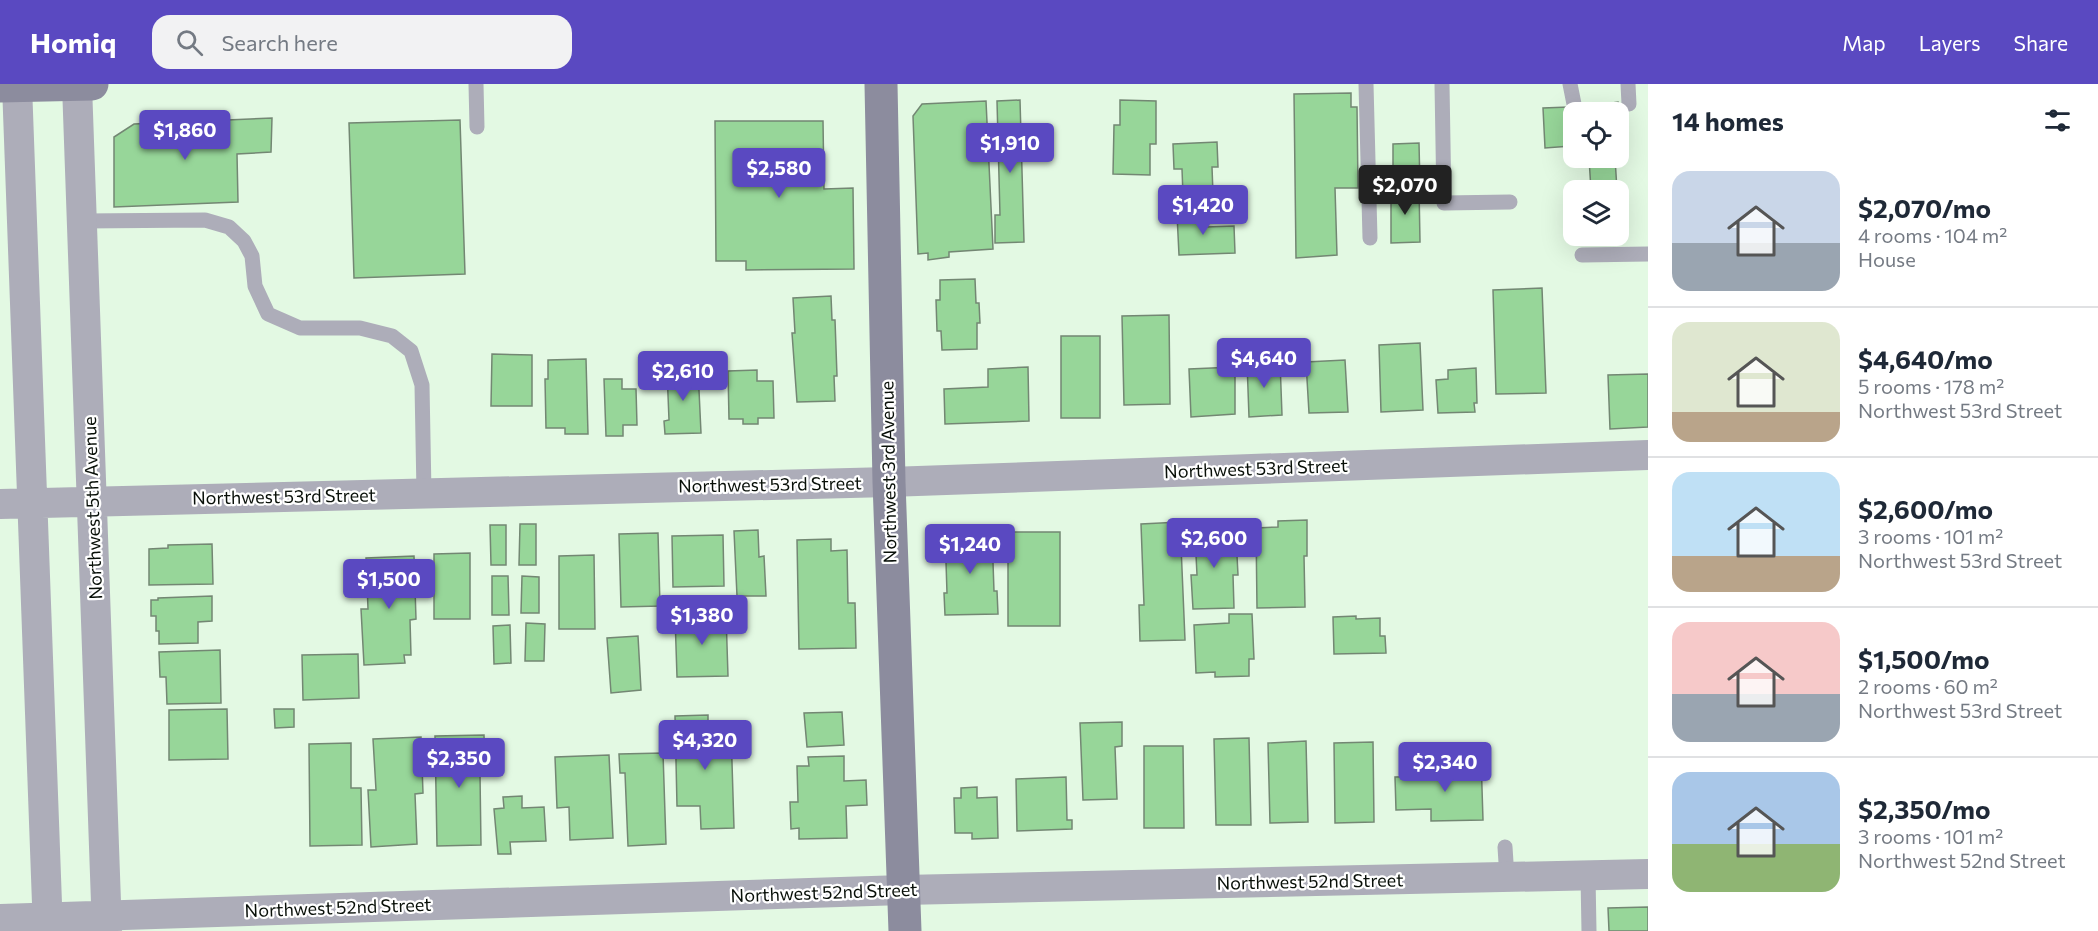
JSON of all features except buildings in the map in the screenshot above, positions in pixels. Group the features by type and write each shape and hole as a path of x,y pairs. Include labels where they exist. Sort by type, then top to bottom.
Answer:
{"street":[{"path":"48,924 33,503 8,86 92,84"},
{"name":"Northwest 3rd Avenue","path":"881,84 889,482 905,931"},
{"name":"Northwest 5th Avenue","path":"77,85 107,923"},
{"name":"Northwest 53rd Street","path":"0,504 889,482 1648,456"},
{"name":"Northwest 52nd Street","path":"0,919 48,924 107,923 903,890 1648,874"}],"lane":[{"path":"476,84 477,127"},
{"path":"1366,84 1370,237"},
{"path":"1442,84 1444,203 1510,202"},
{"path":"1570,84 1574,102"},
{"path":"1628,84 1629,102"},
{"path":"83,221 205,219 229,227 243,241 252,256 255,286 268,314 300,328 360,328 392,336 411,351 422,385 424,494"},
{"path":"1582,255 1648,254"},
{"path":"1505,847 1507,878"},
{"path":"1588,876 1589,931"}]}
